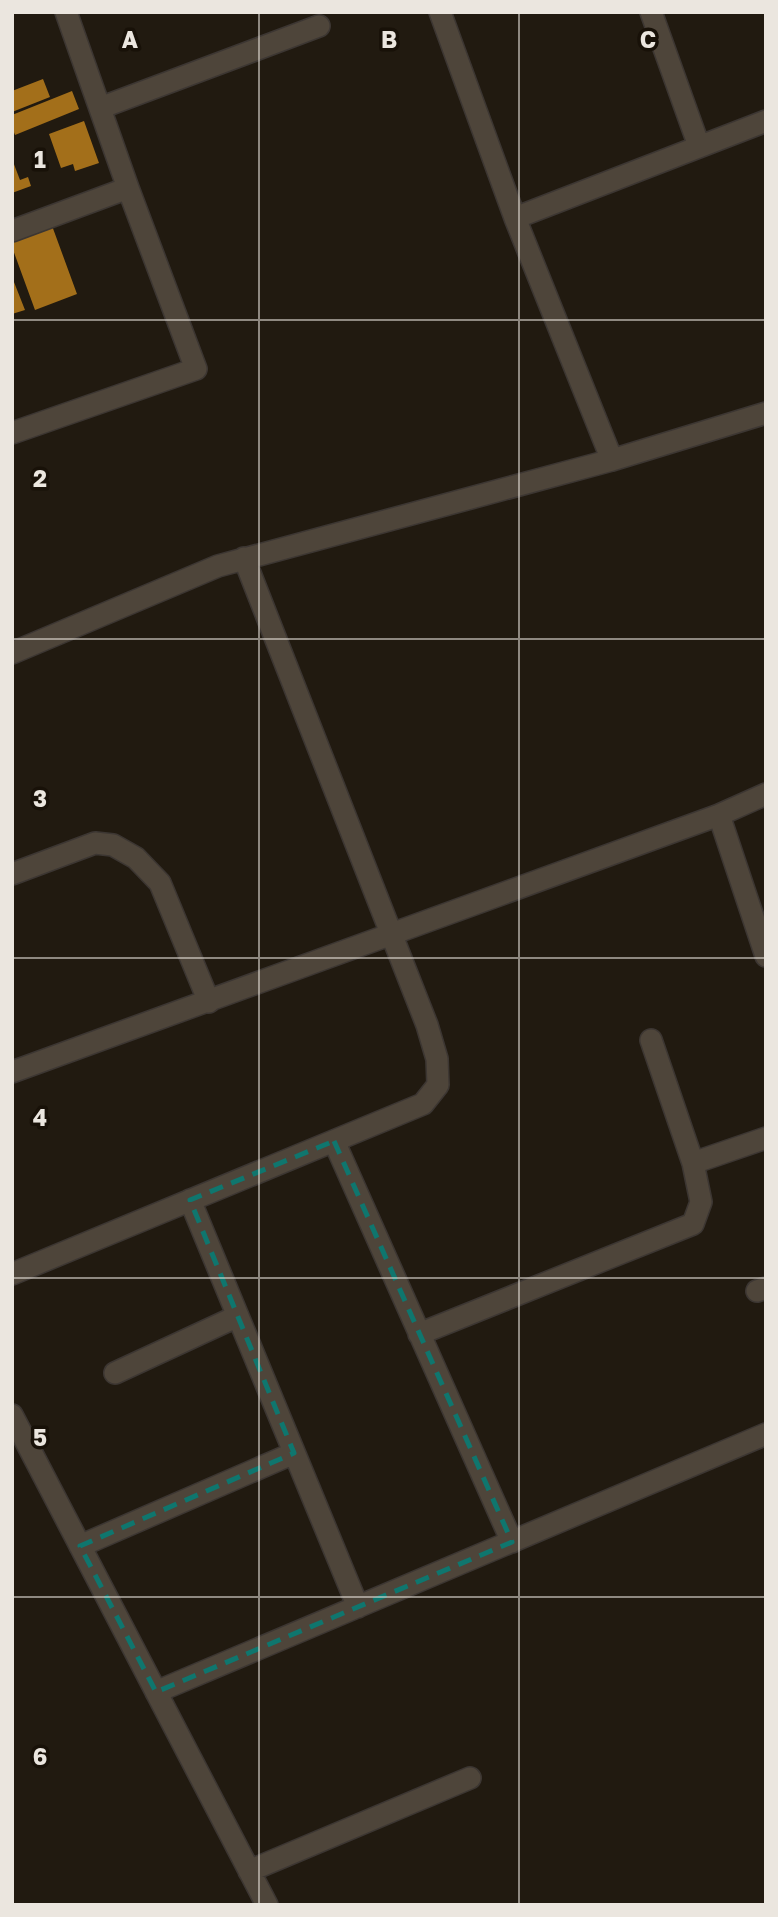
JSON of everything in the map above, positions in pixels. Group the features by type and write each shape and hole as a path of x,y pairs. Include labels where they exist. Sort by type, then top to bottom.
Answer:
{"street":[{"path":"12,433 196,369 66,12"},
{"path":"440,12 515,218 612,460"},
{"path":"651,12 699,146"},
{"path":"100,108 319,26"},
{"path":"515,218 766,121"},
{"path":"12,231 128,188"},
{"path":"12,653 218,566 612,460 766,413"},
{"path":"12,1274 423,1104 438,1085 434,1048 393,935 244,558"},
{"path":"12,1072 719,815 766,794"},
{"path":"719,815 766,956"},
{"path":"12,874 95,844 113,845 136,858 160,883 209,1002"},
{"path":"419,1334 693,1224 701,1202 693,1163 651,1040"},
{"path":"693,1163 766,1138"},
{"path":"334,1141 512,1542"},
{"path":"190,1200 358,1607"},
{"path":"115,1373 238,1316"},
{"path":"12,1415 267,1905"},
{"path":"156,1692 766,1434"},
{"path":"80,1546 295,1453"},
{"path":"249,1871 470,1778"}],"highlighted area":[{"path":"334,1141 512,1542 156,1692 80,1546 294,1453 190,1200"}],"building":[{"path":"43,79 50,97 12,112 12,91"},
{"path":"72,91 79,109 15,135 12,115"},
{"path":"84,121 99,163 75,171 73,164 61,168 49,134"},
{"path":"12,159 20,180 28,177 31,186 12,193"},
{"path":"51,223 77,294 35,310 12,247 12,237"},
{"path":"12,277 25,310 12,314"}]}
